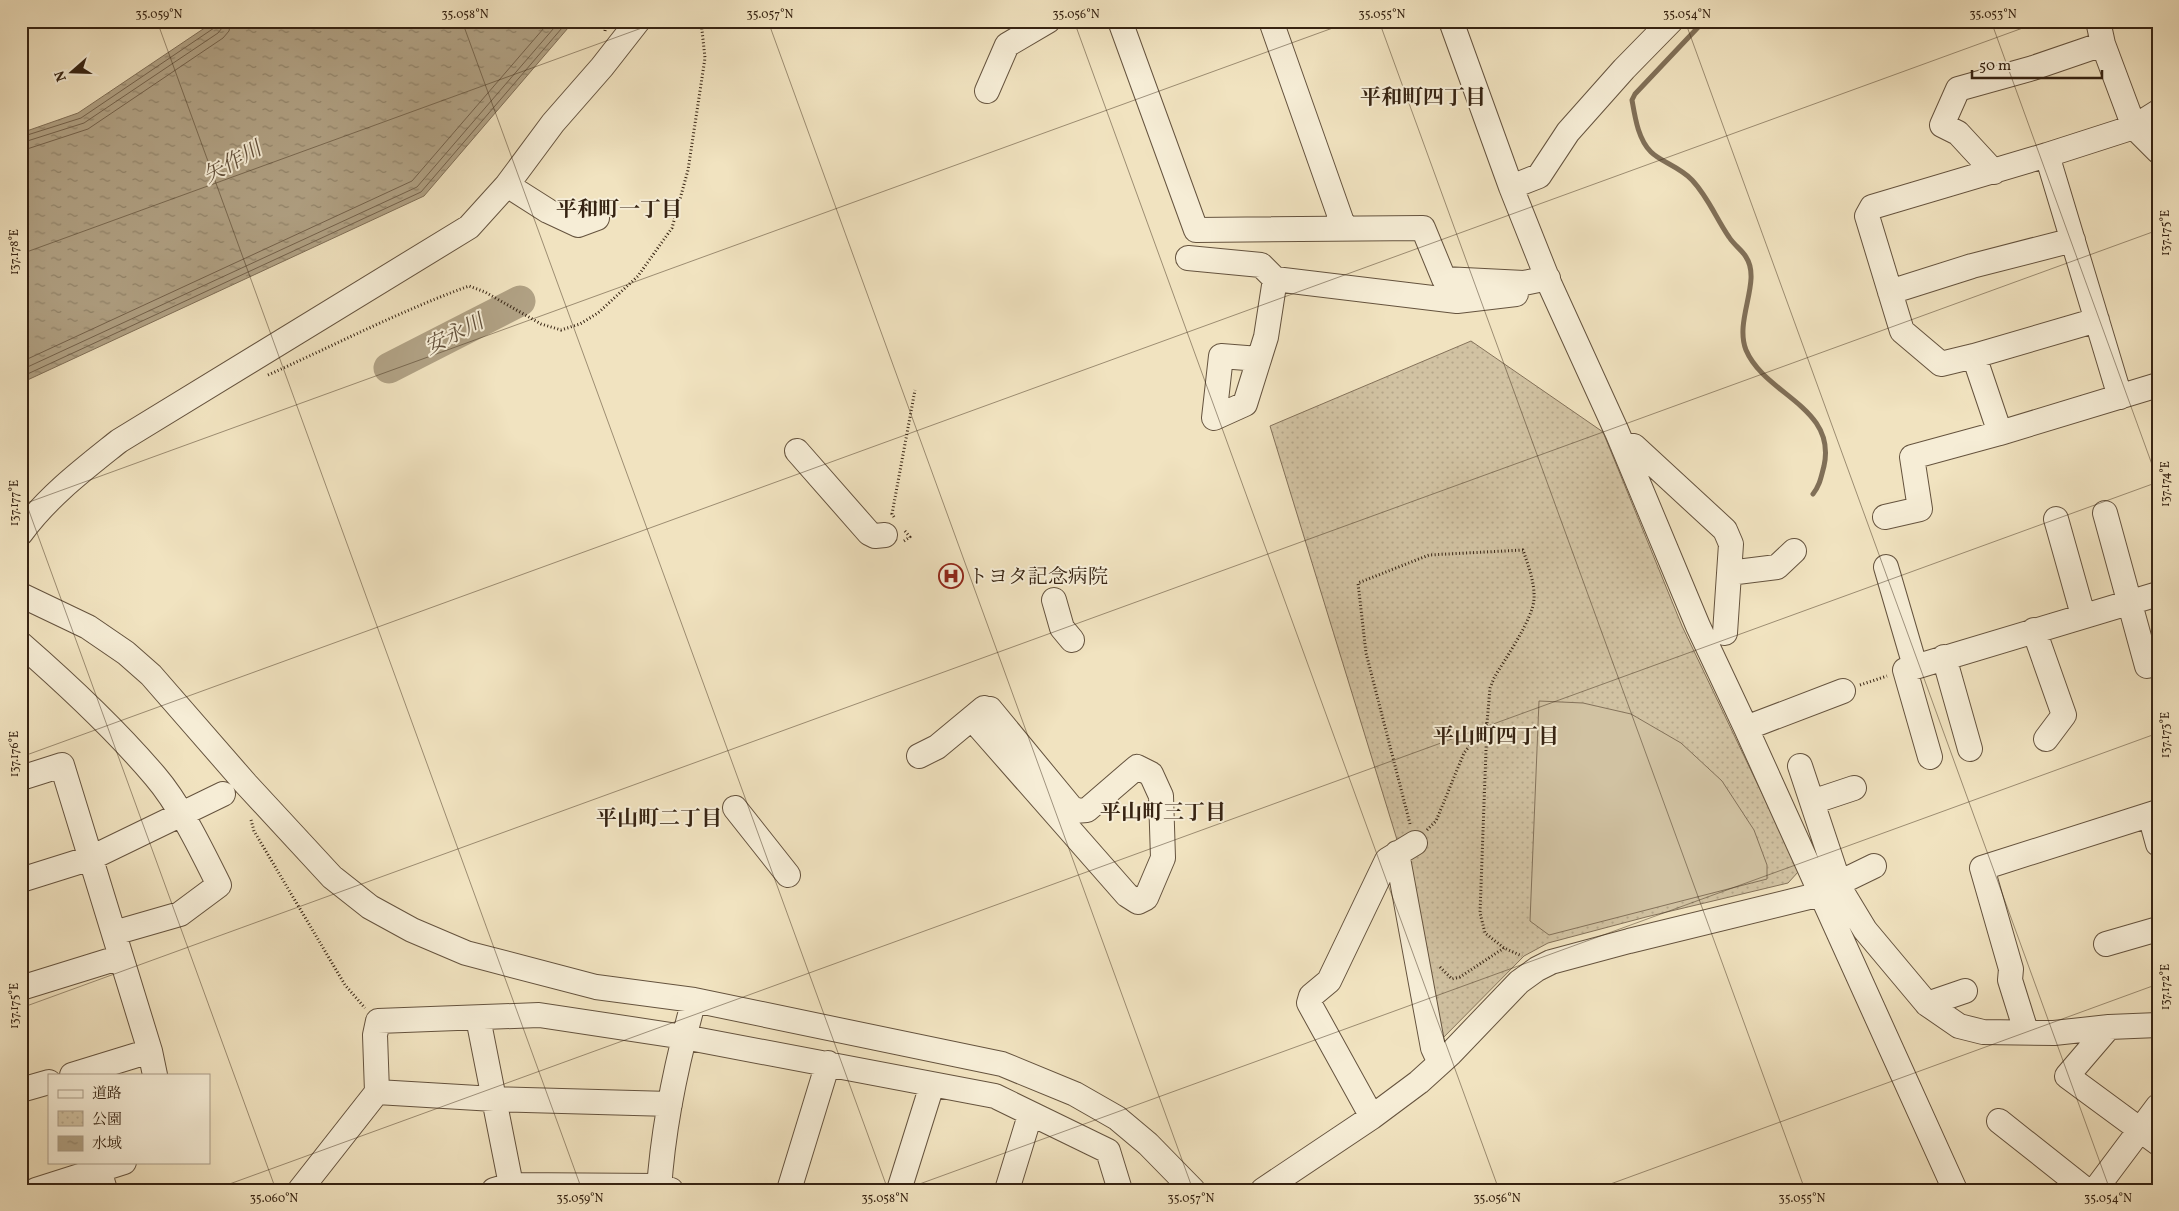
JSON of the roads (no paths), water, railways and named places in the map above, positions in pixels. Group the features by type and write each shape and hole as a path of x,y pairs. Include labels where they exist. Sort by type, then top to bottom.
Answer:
{"street":[{"path":"21,533 30,520 68,482 119,442 267,349 469,227 507,185 553,123 602,67 638,21"},
{"path":"987,91 1007,45 1048,21"},
{"path":"1120,21 1196,230 1423,228 1444,279 1524,283 1549,282"},
{"path":"1271,21 1344,228"},
{"path":"1450,21 1511,187 1549,282 1622,444 1698,626 1800,848 1927,1004 1959,1026 1983,1032 2026,1031 2054,1033 2109,1027 2158,1025"},
{"path":"1511,187 1539,176 1568,132 1624,69 1671,21"},
{"path":"1994,172 1958,133 1942,125 1958,89 2033,68 2100,33 2134,126 2158,151"},
{"path":"2097,320 1941,364 1902,331 1867,216 1872,207 2047,155 2134,126 2158,112"},
{"path":"2047,155 2120,397"},
{"path":"507,185 548,211 578,225 597,218"},
{"path":"1890,292 1972,266 2073,240"},
{"path":"1188,258 1261,265 1276,279 1457,301 1535,291 1549,282"},
{"path":"1259,359 1266,336 1276,279"},
{"path":"1974,356 2000,433"},
{"path":"1885,517 1920,509 1912,457 2000,433 2158,385"},
{"path":"1622,444 1634,446 1725,530 1731,544 1725,633"},
{"path":"797,451 869,533 875,536 897,532"},
{"path":"2104,514 2147,666"},
{"path":"2056,519 2083,615"},
{"path":"1729,573 1777,567 1794,551"},
{"path":"1886,567 1930,757"},
{"path":"1910,668 2158,594"},
{"path":"21,595 65,616 108,640 151,675 246,784 332,877 370,907 412,930 466,953 596,987 694,1000 1002,1064 1075,1094 1117,1118 1148,1144 1193,1190"},
{"path":"1054,600 1062,628 1072,640"},
{"path":"2034,630 2064,715 2046,739"},
{"path":"21,644 87,706 156,777 181,814 202,850 219,885 180,914 114,933"},
{"path":"1944,657 1970,749"},
{"path":"1746,728 1843,691"},
{"path":"988,709 1074,810 1087,810 1137,766 1151,774 1161,796 1163,858 1146,898 1138,902 1127,895 988,709"},
{"path":"919,756 937,747 988,709"},
{"path":"21,778 62,765 150,1051 155,1074"},
{"path":"1800,766 1825,841 1834,889 1954,1190"},
{"path":"1812,802 1854,788"},
{"path":"21,880 91,858 223,794"},
{"path":"735,808 788,875"},
{"path":"2026,1031 2010,980 2011,969 1982,868 2154,814 2158,844"},
{"path":"1800,848 1825,841"},
{"path":"1372,1117 1309,1003 1311,996 1329,981 1387,860 1406,848 1433,1048 1440,1064"},
{"path":"1263,1190 1372,1117 1419,1082 1440,1064 1520,982 1537,969 1551,962 1628,940 1834,889 1874,866"},
{"path":"2106,944 2158,929"},
{"path":"21,988 121,957"},
{"path":"1927,1004 1965,991"},
{"path":"478,1018 494,1099 506,1188 663,1188 670,1104 694,1000"},
{"path":"300,1190 377,1092 374,1034 378,1021 539,1015 684,1037 995,1096 1030,1115 1108,1151 1120,1190"},
{"path":"2109,1027 2067,1076 2149,1137"},
{"path":"75,1074 150,1051"},
{"path":"789,1190 828,1063"},
{"path":"21,1090 48,1082"},
{"path":"898,1190 932,1085"},
{"path":"377,1092 494,1099 670,1104"},
{"path":"2095,1190 2149,1137 2158,1106"},
{"path":"1007,1190 1030,1115"},
{"path":"1999,1121 2086,1190"},
{"path":"36,1190 102,1180 122,1164"}],"water":[{"name":"矢作川","path":"215,21 574,21 424,196 21,383 21,133 78,113"}],"waterway":[{"path":"1704,21 1635,94 1632,100 1636,120 1643,141 1651,152 1692,180 1703,193 1731,240 1746,257 1751,277 1743,326 1746,350 1755,365 1768,379 1810,415 1820,429 1825,446 1824,466 1819,484 1813,494"},
{"name":"安永川","path":"389,368 520,301"}],"place":[{"name":"トヨタ記念病院","path":"951,576"}],"district":[{"name":"平和町四丁目","path":"1423,97"},
{"name":"平和町一丁目","path":"619,209"},
{"name":"平山町四丁目","path":"1496,736"},
{"name":"平山町三丁目","path":"1163,812"},
{"name":"平山町二丁目","path":"659,818"}]}
